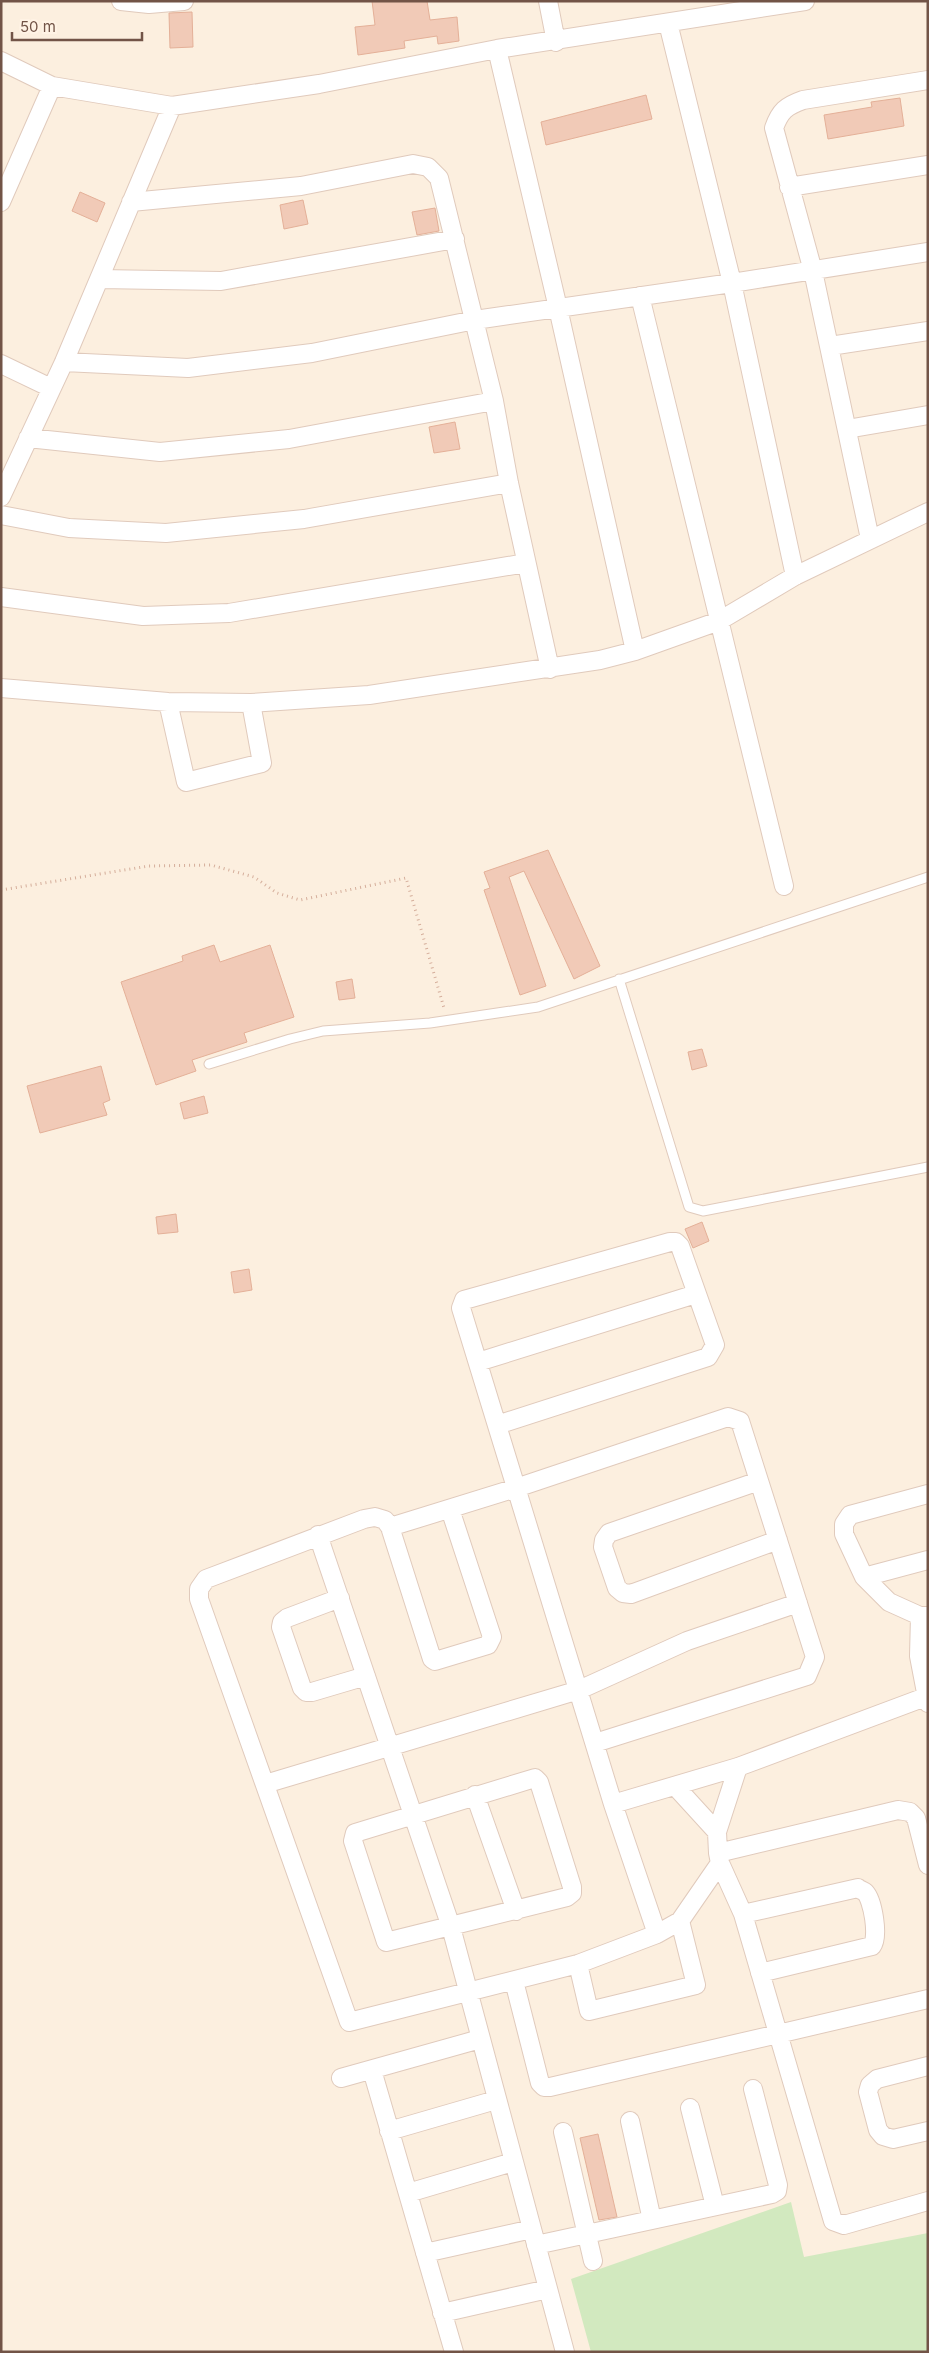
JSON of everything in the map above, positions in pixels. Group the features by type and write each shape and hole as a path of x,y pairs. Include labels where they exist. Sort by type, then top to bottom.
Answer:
{"street":[{"path":"121,1 149,3 184,1"},
{"path":"548,1 556,42"},
{"path":"1,61 52,86 172,106 319,84 497,49 556,42 805,1"},
{"path":"668,23 732,283 795,576"},
{"path":"497,49 636,651"},
{"path":"870,539 813,270 774,128 778,115 785,107 802,100 928,80"},
{"path":"1,202 8,170 52,86"},
{"path":"1,497 64,362 172,106"},
{"path":"131,202 301,186 413,164 428,167 439,178 494,401 509,484 550,669"},
{"path":"789,187 928,164"},
{"path":"99,279 221,281 455,239"},
{"path":"64,362 188,368 312,353 475,320 732,283 928,252"},
{"path":"640,296 784,886"},
{"path":"830,346 928,331"},
{"path":"1,364 51,388"},
{"path":"28,438 160,452 289,440 494,401"},
{"path":"847,429 928,416"},
{"path":"1,515 69,528 166,533 304,519 509,484"},
{"path":"1,688 168,702 251,703 369,695 600,660 636,651 718,621 795,576 928,512"},
{"path":"1,596 143,616 229,612 526,563"},
{"path":"168,702 186,782 262,763 251,703"},
{"path":"497,1425 708,1357 715,1345 680,1246 676,1242 670,1242 464,1300 461,1308 613,1804 657,1934"},
{"path":"478,1362 696,1294"},
{"path":"390,1527 516,1488 728,1417 740,1421 815,1657 807,1676 595,1742"},
{"path":"760,1481 609,1533 604,1540 603,1547 616,1588 623,1593 631,1594 778,1540"},
{"path":"613,1804 738,1767 927,1699 919,1656 924,1616 889,1602 864,1577 844,1534 844,1524 850,1515 928,1494"},
{"path":"450,1509 492,1638 488,1645 435,1661 432,1659 390,1527 384,1520 375,1517 318,1535 206,1578 199,1589 199,1599 349,2022 467,1994 578,1964 657,1934 680,1921 719,1858 898,1810 910,1812 916,1818 928,1865"},
{"path":"318,1535 451,1927 467,1994 565,2352"},
{"path":"864,1577 928,1560"},
{"path":"340,1598 287,1618 282,1622 281,1627 302,1688 306,1692 312,1692 366,1676"},
{"path":"265,1784 579,1690 687,1641 798,1603"},
{"path":"738,1767 717,1832 719,1858 743,1914 833,2221 844,2225 928,2202"},
{"path":"534,1778 539,1782 572,1887 572,1893 567,1898 386,1942 353,1836 355,1832 413,1814 534,1778"},
{"path":"675,1786 717,1832"},
{"path":"475,1795 516,1910"},
{"path":"743,1914 858,1888 869,1898 876,1932 876,1941 872,1946 760,1973"},
{"path":"578,1964 589,2011 696,1984 680,1921"},
{"path":"514,1981 540,2083 544,2087 779,2035 928,1999"},
{"path":"341,2078 480,2039"},
{"path":"928,2066 877,2079 870,2084 868,2092 878,2130 883,2136 893,2140 928,2131"},
{"path":"372,2070 454,2352"},
{"path":"425,2253 534,2237 586,2234 772,2194 777,2191 778,2185 753,2089"},
{"path":"389,2131 496,2100"},
{"path":"690,2108 715,2206"},
{"path":"630,2121 652,2220"},
{"path":"563,2132 593,2261"},
{"path":"408,2193 514,2162"},
{"path":"442,2313 548,2289"}],"lane":[{"path":"209,1064 290,1038 323,1031 448,1021 538,1006 928,877"},
{"path":"619,978 689,1207 703,1212 928,1167"}],"path":[{"path":"1,890 149,866 212,865 254,877 277,893 300,900 406,878 448,1021"}],"green space":[{"path":"791,2202 804,2257 928,2233 928,2352 591,2352 571,2279"}],"building":[{"path":"372,1 427,1 430,20 457,17 459,41 438,44 437,36 404,41 405,48 358,55 355,27 375,25"},
{"path":"192,12 193,47 170,48 169,13"},
{"path":"646,95 652,119 546,145 541,122"},
{"path":"900,98 904,126 828,139 824,115 872,107 871,102"},
{"path":"80,192 105,203 97,222 72,211"},
{"path":"303,200 308,224 284,229 280,205"},
{"path":"435,208 439,231 417,235 412,212"},
{"path":"455,422 460,449 434,453 429,427"},
{"path":"548,850 600,966 574,979 524,871 509,877 546,986 520,995 484,890 490,888 484,872"},
{"path":"214,945 220,962 270,945 294,1017 244,1033 247,1042 192,1060 196,1071 156,1085 121,982 183,961 182,956"},
{"path":"352,979 355,998 339,1000 336,982"},
{"path":"702,1049 707,1066 692,1070 688,1052"},
{"path":"101,1066 110,1100 103,1103 107,1115 40,1133 27,1086"},
{"path":"204,1096 208,1113 184,1119 180,1103"},
{"path":"176,1214 178,1232 158,1234 156,1217"},
{"path":"702,1222 709,1241 693,1248 685,1229"},
{"path":"249,1269 252,1290 234,1293 231,1272"},
{"path":"598,2134 617,2217 599,2220 580,2138"}]}
